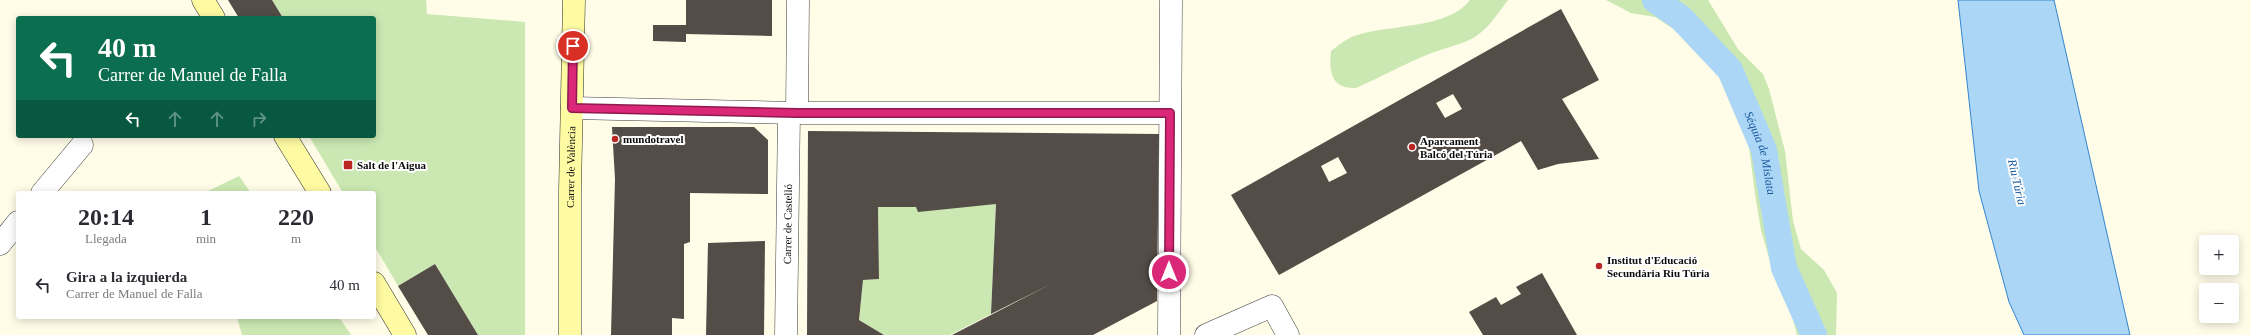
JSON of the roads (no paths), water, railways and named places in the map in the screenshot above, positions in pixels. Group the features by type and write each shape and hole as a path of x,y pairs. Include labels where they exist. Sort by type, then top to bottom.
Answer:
{"main road":[{"path":"203,0 213,16"},
{"name":"Carrer de València","path":"570,335 574,0"},
{"path":"286,138 319,191"},
{"path":"376,286 405,335"}],"street":[{"name":"Carrer de Castelló","path":"786,335 798,0"},
{"path":"1169,335 1171,0"},
{"path":"572,108 793,113 1170,113"},
{"path":"44,191 82,145"},
{"path":"0,244 16,224"},
{"path":"1206,335 1272,306 1288,335"}],"water":[{"name":"Riu Túria","path":"1958,0 2054,0 2130,335 2024,335 2009,302 1979,191"}],"waterway":[{"name":"Séquia de Mislata","path":"1655,0 1681,18 1730,70 1764,150 1784,268 1814,335"}],"place":[{"name":"mundotravel","path":"615,139"},
{"name":"Aparcament Balcó del Túria","path":"1412,147"},
{"name":"Salt de l'Aigua","path":"348,165"},
{"name":"Institut d'Educació Secundària Riu Túria","path":"1599,266"}]}
